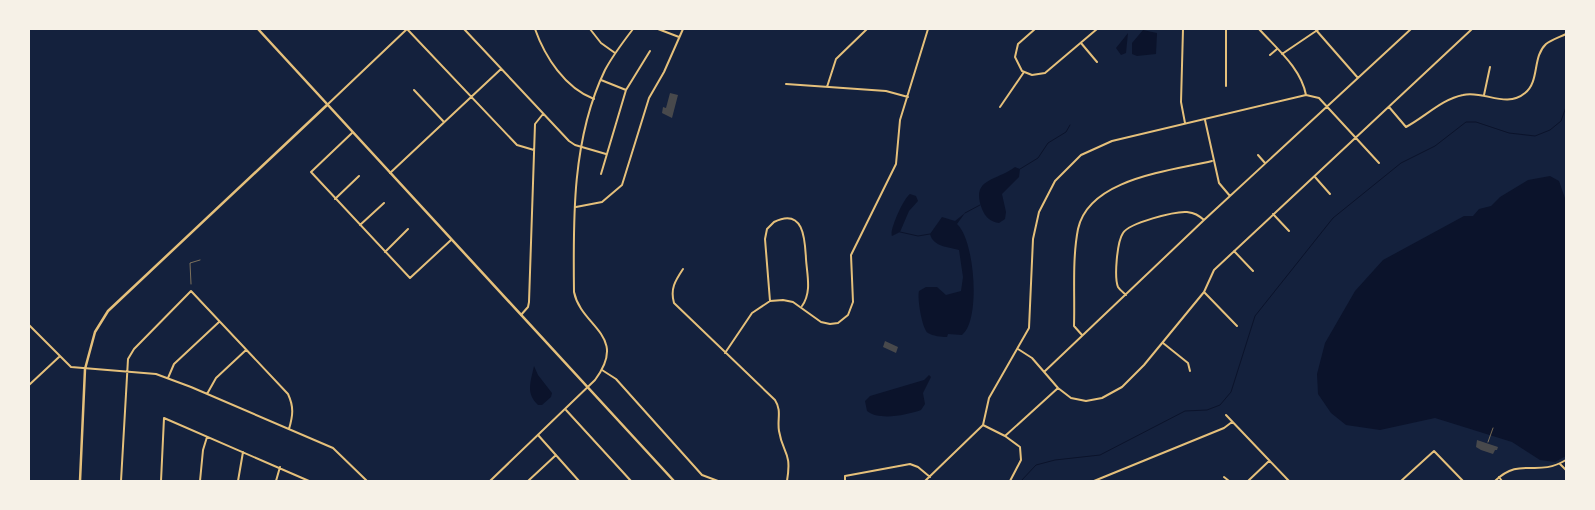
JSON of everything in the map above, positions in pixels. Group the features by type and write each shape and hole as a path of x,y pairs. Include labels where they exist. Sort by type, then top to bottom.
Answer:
{"main road":[{"path":"258,29 674,481"},
{"path":"79,480 85,369 95,332 108,312 326,105"}],"street":[{"path":"326,105 407,29 517,145 534,150"},
{"path":"464,29 570,141 606,154"},
{"path":"468,32 471,29"},
{"path":"535,29 549,60 580,92 594,99"},
{"path":"590,29 601,43 615,53"},
{"path":"490,481 566,410 602,370 606,356 605,340 599,328 580,306 574,292 578,157 601,80 615,53 632,29"},
{"path":"658,29 679,38"},
{"path":"576,206 594,205 602,202 622,185 649,98 664,72 683,29"},
{"path":"828,87 836,59 866,29"},
{"path":"725,353 752,313 770,302 786,300 801,306 821,322 830,324 844,320 851,309 851,255 896,164 900,120 928,29"},
{"path":"1035,29 1021,42 1016,50 1017,63 1024,72 1035,76 1045,73 1097,29"},
{"path":"1183,29 1181,102 1185,123"},
{"path":"1226,29 1226,86"},
{"path":"1259,29 1301,77 1306,95"},
{"path":"1282,54 1320,29"},
{"path":"1044,372 1204,220 1411,29"},
{"path":"1018,348 1032,358 1058,388 1071,398 1086,401 1102,398 1122,387 1163,342 1204,292 1214,270 1472,29"},
{"path":"1316,30 1358,78"},
{"path":"1389,107 1406,126 1450,99 1464,94 1484,95 1508,100 1525,93 1532,83 1539,56 1546,44 1566,34"},
{"path":"1081,43 1096,62"},
{"path":"1270,55 1277,49"},
{"path":"601,174 626,90 650,51"},
{"path":"1484,95 1490,67"},
{"path":"390,173 502,69"},
{"path":"1000,107 1024,72"},
{"path":"601,80 626,90"},
{"path":"786,84 886,91 908,97"},
{"path":"414,90 444,122"},
{"path":"925,481 983,425 989,398 1029,328 1034,239 1039,212 1055,181 1081,156 1112,141 1306,95 1318,98 1327,106 1379,163"},
{"path":"521,315 528,307 529,302 535,124 543,114"},
{"path":"1205,120 1212,161 1219,183 1230,196"},
{"path":"352,133 311,172 360,225 410,278 451,240"},
{"path":"1258,155 1265,163"},
{"path":"1082,335 1074,326 1076,243 1079,226 1091,206 1109,189 1130,180 1212,161"},
{"path":"336,199 359,176"},
{"path":"1315,177 1330,194"},
{"path":"360,225 384,203"},
{"path":"1126,295 1118,287 1116,277 1119,246 1123,233 1135,224 1184,212 1196,213 1204,220"},
{"path":"1273,214 1288,231"},
{"path":"770,302 766,234 774,222 787,218 798,224 804,234 808,289 807,297 801,306"},
{"path":"385,252 408,229"},
{"path":"1234,251 1253,271"},
{"path":"683,269 673,284 672,294 674,303 779,406 779,434 790,463 787,481"},
{"path":"121,481 128,359 134,349 191,291 288,394 293,406 293,417 289,428"},
{"path":"1204,292 1237,326"},
{"path":"168,378 174,364 219,322"},
{"path":"29,327 59,357 71,366 85,369 156,374 168,378 333,448 367,481"},
{"path":"1163,342 1188,363 1190,371"},
{"path":"208,394 216,378 246,350"},
{"path":"29,385 59,357"},
{"path":"602,370 616,379 702,474 718,481"},
{"path":"1005,436 1058,388"},
{"path":"566,410 631,481"},
{"path":"1226,415 1289,481"},
{"path":"161,481 164,418 309,481"},
{"path":"1094,481 1224,428 1232,422"},
{"path":"983,425 1005,436 1020,447 1021,460 1010,481"},
{"path":"538,435 579,481"},
{"path":"200,481 203,450 207,437"},
{"path":"1401,481 1434,451 1463,481"},
{"path":"238,481 244,452"},
{"path":"528,481 556,455"},
{"path":"1495,481 1508,469 1541,469 1560,464 1566,460"},
{"path":"1248,481 1269,461"},
{"path":"845,481 845,476 910,464 918,467 930,477"},
{"path":"1560,464 1566,470"},
{"path":"276,481 280,468"},
{"path":"1104,477 1105,481"},
{"path":"1224,477 1229,481"},
{"path":"1499,477 1502,481"}],"path":[{"path":"191,284 190,263 200,260"},
{"path":"1488,442 1493,428"}],"water":[{"path":"1143,30 1157,33 1156,54 1137,56 1132,54 1132,43"},
{"path":"1128,33 1126,53 1121,55 1116,48"},
{"path":"1015,167 1020,169 1019,177 1002,194 1006,212 1005,219 999,223 993,222 983,212 979,199 982,186"},
{"path":"1550,176 1559,181 1566,201 1566,456 1555,462 1540,460 1512,442 1435,418 1380,430 1346,425 1331,413 1318,394 1317,374 1325,343 1355,291 1383,260 1464,216 1473,216 1479,209 1491,206 1500,197 1528,180"},
{"path":"910,194 916,196 918,201 909,211 900,232 892,236 897,215"},
{"path":"965,213 957,224 963,233 972,262 974,298 972,314 968,327 962,335 948,334 947,337 935,336 928,333 924,326 919,306 919,291 926,287 937,287 946,295 961,291 963,277 959,250 934,242 930,234 942,217 955,221"},
{"path":"534,366 538,375 552,393 551,397 542,405 538,405 531,396"},
{"path":"929,375 931,377 923,393 925,404 921,410 908,414 886,416 879,416 867,411 865,401 870,396 924,380"}],"building":[{"path":"670,93 678,95 672,118 662,113 663,107 666,108"},
{"path":"885,341 898,347 896,353 883,347"},
{"path":"1477,440 1498,447 1497,450 1493,454 1481,450 1476,447"}],"waterway":[{"path":"1021,481 1036,465 1055,460 1100,455 1185,411 1207,410 1220,405 1231,392 1255,316 1333,218 1401,163 1435,146 1466,122 1476,122 1509,133 1535,136 1550,130 1561,121 1566,107"},
{"path":"1020,169 1038,158 1048,143 1066,132 1070,125"},
{"path":"965,213 980,205"},
{"path":"900,232 918,236 930,234"}]}
